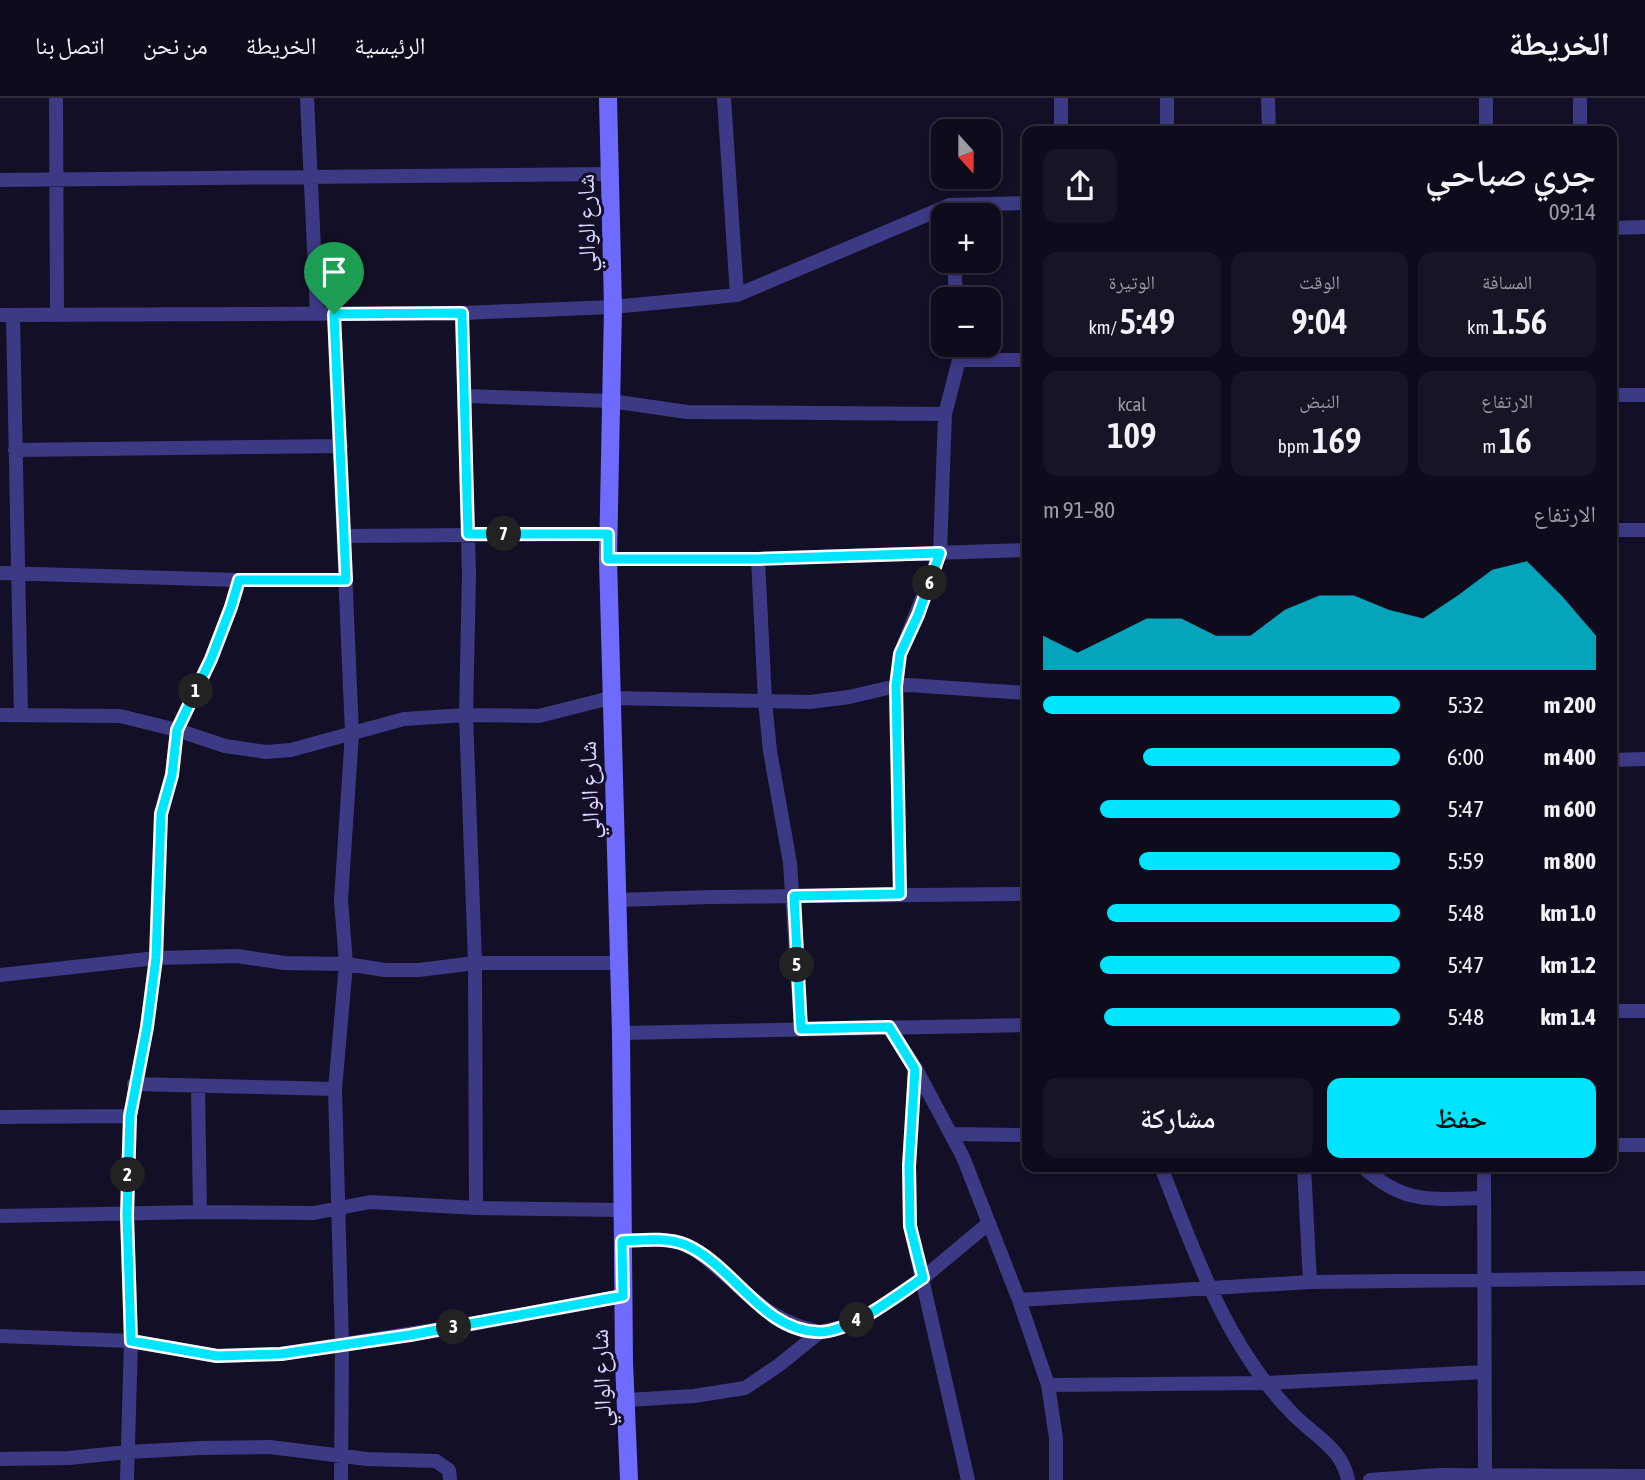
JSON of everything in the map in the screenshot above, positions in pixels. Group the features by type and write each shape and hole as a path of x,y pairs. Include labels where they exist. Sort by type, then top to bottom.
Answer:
{"main road":[{"name":"شارع الوالي","path":"608,98 613,307 608,534 610,698 620,963 622,1241 629,1480"}],"street":[{"path":"56,98 57,314"},
{"path":"307,98 317,313"},
{"path":"724,98 737,295"},
{"path":"1061,98 1062,126"},
{"path":"1167,98 1167,126"},
{"path":"1268,98 1269,126"},
{"path":"1486,98 1486,126"},
{"path":"1580,98 1580,126"},
{"path":"0,180 609,174"},
{"path":"1001,205 1022,203"},
{"path":"21,714 15,450 6,315 462,313 613,307 737,295 931,218"},
{"path":"1617,228 1645,227"},
{"path":"462,313 468,534 466,715 475,962 476,1208"},
{"path":"334,314 352,733 341,900 346,964 335,1089 340,1208 341,1480"},
{"path":"900,894 896,686 900,654 918,615 940,553 945,414 958,357"},
{"path":"1001,357 1022,359"},
{"path":"1617,395 1645,395"},
{"path":"464,396 611,401 688,412 945,414"},
{"path":"15,450 341,446"},
{"path":"1617,530 1645,530"},
{"path":"344,536 608,534"},
{"path":"608,559 758,559 1022,550"},
{"path":"758,559 765,701 794,896 801,1029"},
{"path":"0,573 239,580 346,580"},
{"path":"127,1480 131,1341 127,1215 130,1116 147,1027 156,958 161,814 172,775 177,730 216,647 239,580"},
{"path":"0,715 120,716 177,730 225,746 266,752 290,750 404,719 466,715 539,716 610,698 823,700 896,686 923,685 1022,693"},
{"path":"1617,760 1645,759"},
{"path":"617,900 1022,894"},
{"path":"0,975 156,958 237,956 284,963 346,964 385,970 419,970 475,962 620,963"},
{"path":"1617,1011 1645,1011"},
{"path":"621,1033 1022,1025"},
{"path":"889,1027 952,1134 1019,1300 1048,1385 1056,1438 1056,1480"},
{"path":"915,1069 909,1166 910,1226 968,1480"},
{"path":"134,1084 335,1089"},
{"path":"198,1086 200,1212"},
{"path":"0,1117 130,1116"},
{"path":"952,1134 1022,1135"},
{"path":"1617,1145 1645,1145"},
{"path":"1163,1172 1208,1287 1233,1335 1266,1383 1291,1413 1338,1455 1346,1467 1348,1480"},
{"path":"1304,1172 1310,1282"},
{"path":"1369,1172 1389,1188 1410,1196 1483,1198"},
{"path":"1483,1172 1485,1478"},
{"path":"0,1216 200,1212 302,1214 370,1202 476,1208 622,1210"},
{"path":"622,1241 670,1240 687,1245 769,1313 801,1328 820,1332 841,1327 870,1314 923,1278 989,1223"},
{"path":"1019,1300 1310,1282 1645,1278"},
{"path":"0,1336 131,1341 217,1356 281,1354 342,1346 623,1296"},
{"path":"627,1400 694,1396 745,1388 820,1332"},
{"path":"1048,1385 1266,1383 1485,1372"},
{"path":"0,1458 69,1458 201,1447 270,1447 341,1456 436,1461 449,1470 450,1480"},
{"path":"1370,1480 1440,1475 1485,1478 1645,1476"}],"route":[{"path":"462,313 468,534 608,534 608,559 758,559 940,553 918,615 900,654 896,686 900,894 794,896 801,1029 889,1027 915,1069 909,1166 910,1226 923,1278 870,1314 841,1327 820,1332 801,1328 769,1313 687,1245 670,1240 622,1241 623,1296 307,1352 217,1356 131,1341 127,1215 130,1116 147,1027 156,958 159,828 172,775 177,730 211,659 239,580 346,580 334,314 462,313"}]}
